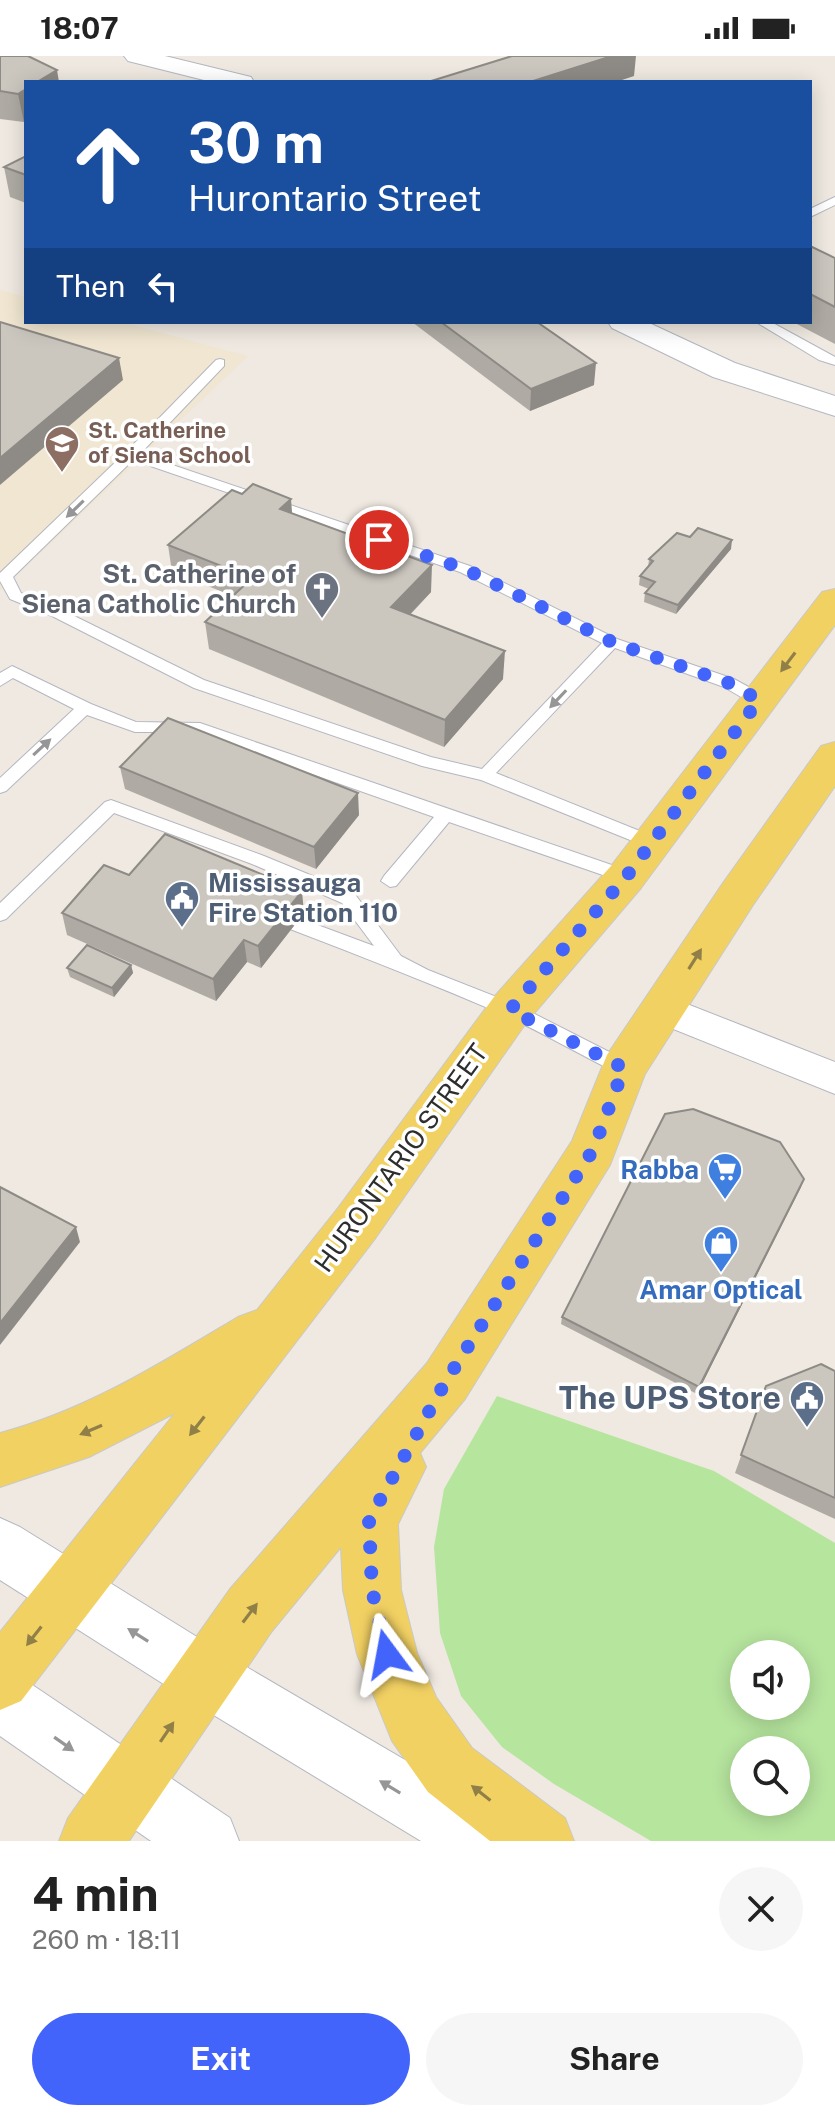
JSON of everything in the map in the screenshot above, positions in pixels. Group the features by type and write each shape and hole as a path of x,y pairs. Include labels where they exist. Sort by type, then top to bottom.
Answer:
{"main road":[{"path":"136,56 234,80"},
{"path":"627,324 724,370 835,406"},
{"name":"HURONTARIO STREET","path":"0,1680 356,1224 510,1010 626,877 835,600"},
{"path":"542,1841 450,1770 414,1719 387,1654 372,1590 369,1520 446,1381 593,1150 624,1068 738,894 835,756"},
{"path":"0,1460 36,1452 100,1427 280,1321"},
{"path":"91,1841 251,1610 446,1381"},
{"path":"0,1547 205,1676 481,1841"},
{"path":"0,1700 207,1841"}],"street":[{"path":"664,1010 835,1078"}],"lane":[{"path":"812,213 835,200"},
{"path":"765,324 835,361"},
{"path":"220,363 131,455 5,576 15,596 57,613 199,684 428,762 485,775 651,842"},
{"path":"131,455 465,569 612,642 729,683 759,700"},
{"path":"485,775 612,642"},
{"path":"0,681 12,671 85,708 135,727 194,727 626,877"},
{"path":"0,787 85,708"},
{"path":"0,914 111,806 258,860 348,898 395,961"},
{"path":"390,881 445,815"},
{"path":"296,924 395,961 510,1010 624,1068"}],"shaded area":[{"name":"St. Catherine of Siena School","path":"0,290 24,296 24,324 128,324 248,356 0,591"}],"green space":[{"path":"497,1396 714,1471 835,1543 835,1841 651,1841 554,1784 502,1747 461,1696 440,1633 434,1547 444,1489"}],"building":[{"path":"0,56 28,56 57,70 40,80 24,80 24,90 18,94 0,91"},
{"path":"512,56 612,56 536,80 434,80"},
{"path":"24,157 24,174 4,167"},
{"path":"812,247 835,258 835,307 812,295"},
{"path":"0,322 119,358 0,458"},
{"path":"444,324 540,324 596,363 531,389"},
{"name":"St. Catherine of Siena Catholic Church","path":"253,484 291,499 280,509 432,565 391,607 505,651 445,720 205,622 252,578 168,545 232,490 242,494"},
{"path":"698,528 732,540 678,605 645,593 655,582 640,576 653,561 649,559 677,533 690,537"},
{"path":"168,718 358,793 314,847 120,767"},
{"name":"Mississauga Fire Station 110","path":"165,834 302,891 258,946 244,940 213,979 62,913 104,865 129,875"},
{"path":"87,945 131,965 112,988 67,968"},
{"path":"693,1109 780,1142 804,1179 699,1387 562,1317 665,1114"},
{"path":"0,1187 76,1227 0,1323"},
{"path":"821,1364 835,1371 835,1498 741,1455 766,1386"}],"place":[{"name":"St. Catherine of Siena School","path":"62,474"},
{"name":"St. Catherine of Siena Catholic Church","path":"322,620"},
{"name":"Mississauga Fire Station 110","path":"182,929"},
{"name":"Rabba","path":"725,1201"},
{"name":"Amar Optical","path":"721,1274"},
{"name":"The UPS Store","path":"807,1429"}],"route":[{"path":"379,540 465,569 612,642 729,683 759,700 626,877 510,1010 624,1068 593,1150 446,1381 369,1520 372,1590 387,1654"}]}
